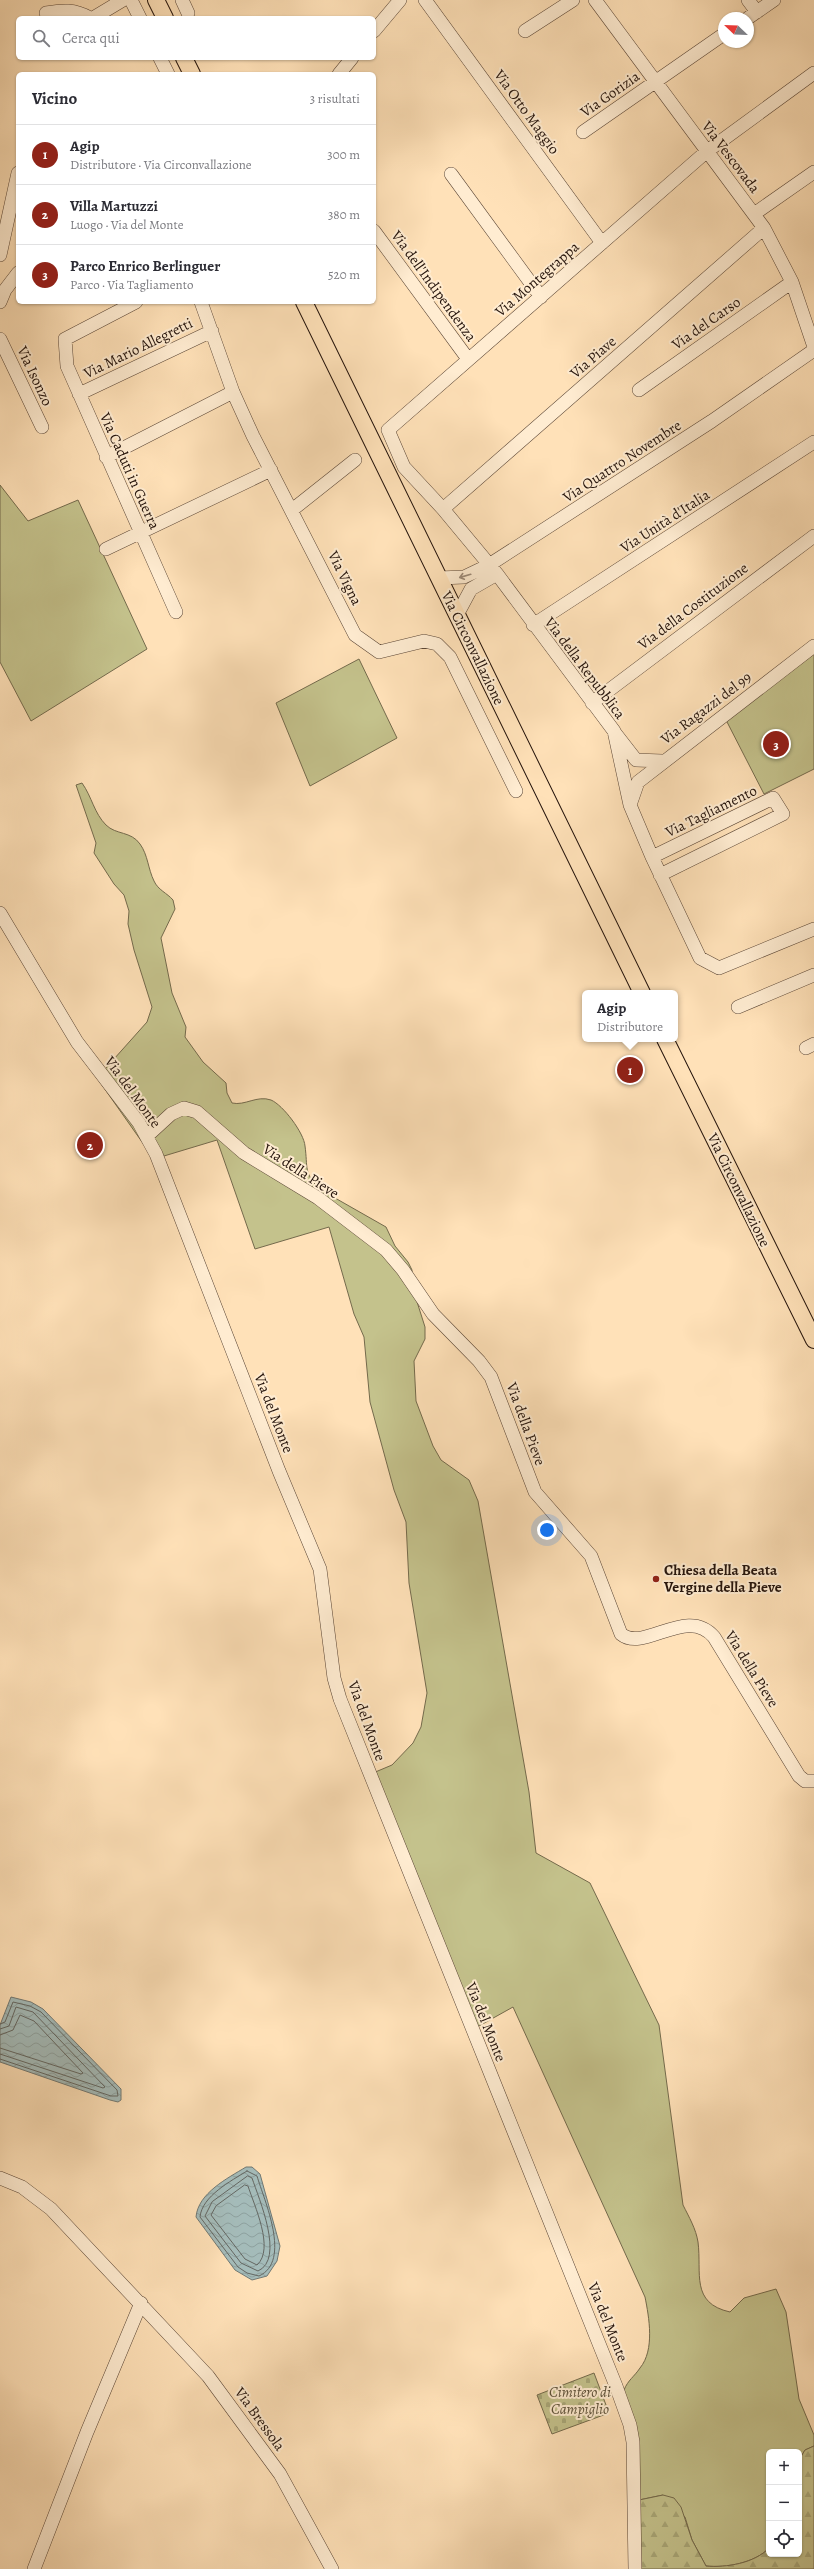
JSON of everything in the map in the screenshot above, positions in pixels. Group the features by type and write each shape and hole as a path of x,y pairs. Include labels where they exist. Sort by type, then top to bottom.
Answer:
{"main road":[{"path":"156,0 164,16"},
{"path":"185,60 191,72"},
{"name":"Via Circonvallazione","path":"305,304 641,990"},
{"name":"Via Circonvallazione","path":"666,1042 814,1340"}],"street":[{"path":"95,16 123,0"},
{"path":"131,0 139,16"},
{"path":"182,0 188,14"},
{"path":"376,29 400,0"},
{"name":"Via Otto Maggio","path":"425,0 602,243"},
{"path":"526,31 573,0"},
{"name":"Via Vescovada","path":"595,0 706,152 764,228 792,282 813,339"},
{"path":"748,0 751,12"},
{"path":"754,14 774,0"},
{"path":"46,13 66,10 79,12 87,16"},
{"name":"Via Gorizia","path":"583,132 718,38"},
{"path":"161,60 167,72"},
{"path":"341,72 350,60"},
{"name":"Via Montegrappa","path":"388,430 706,152 814,73"},
{"path":"754,214 814,172"},
{"path":"451,174 541,297"},
{"path":"0,255 16,182"},
{"name":"Via Piave","path":"443,509 764,228"},
{"name":"Via dell'Indipendenza","path":"376,234 468,359"},
{"path":"0,302 7,286 16,275"},
{"name":"Via del Carso","path":"639,390 792,282"},
{"name":"Via Caduti in Guerra","path":"132,304 65,339 67,366 176,612"},
{"name":"Via Vigna","path":"202,304 234,392 271,470 355,635 379,652 424,641 437,644 450,657 516,791"},
{"name":"Via Mario Allegretti","path":"79,394 212,331"},
{"name":"Via Isonzo","path":"0,339 42,427"},
{"name":"Via Quattro Novembre","path":"439,578 464,577 493,570 814,350"},
{"path":"106,456 234,392"},
{"name":"Via della Repubblica","path":"388,430 404,467 443,509 493,570 614,731 630,805 652,858 700,958 719,968 814,929"},
{"name":"Via Unità d'Italia","path":"533,625 814,442"},
{"path":"292,510 355,460"},
{"path":"106,549 271,470"},
{"name":"Via della Costituzione","path":"592,702 814,536"},
{"path":"457,615 472,589 493,570"},
{"name":"Via Ragazzi del 99","path":"630,805 638,782 662,761 814,646"},
{"path":"614,731 636,760 662,761"},
{"name":"Via Tagliamento","path":"652,858 773,798 783,814 660,875"},
{"name":"Via del Monte","path":"0,913 77,1042 147,1136 320,1569 334,1678 342,1706 630,2424 634,2452 635,2569"},
{"path":"738,1007 814,975"},
{"name":"Via della Pieve","path":"147,1136 171,1114 184,1108 197,1112 244,1153 318,1198 386,1250 403,1270 433,1314 479,1361 491,1377 535,1492 591,1556 621,1634 633,1639 692,1625 706,1628 714,1637 799,1776 805,1781 814,1780"},
{"name":"Via Bressola","path":"0,2178 22,2187 51,2209 208,2376 280,2474 332,2569"},
{"path":"34,2569 87,2432 141,2303"}],"green space":[{"path":"0,485 28,521 78,500 147,649 31,721 0,662"},
{"path":"814,654 814,769 764,794 726,720"},
{"path":"359,659 397,738 310,786 276,703"},
{"path":"82,783 106,825 132,837 140,844 145,853 156,884 173,900 175,909 161,938 172,993 186,1027 185,1037 203,1062 226,1083 227,1093 232,1103 237,1104 266,1099 276,1103 287,1113 304,1140 307,1170 311,1179 321,1190 386,1227 395,1246 408,1262 412,1270 412,1286 425,1327 425,1339 414,1361 416,1401 433,1446 441,1460 469,1480 478,1501 529,1792 536,1853 590,1883 659,2025 683,2205 696,2232 699,2254 700,2285 703,2294 709,2302 717,2308 730,2312 744,2298 776,2289 786,2312 799,2399 814,2435 814,2446 805,2450 802,2455 802,2449 766,2449 766,2550 748,2561 731,2565 706,2566 692,2540 685,2517 663,2495 639,2500 624,2390 645,2361 648,2352 650,2333 645,2297 513,2007 470,2031 373,1773 392,1765 413,1743 421,1727 427,1693 409,1583 406,1522 394,1490 370,1402 364,1337 354,1314 329,1227 255,1249 217,1140 154,1159 97,1078 147,1022 152,1007 134,950 128,924 129,911 124,895 114,884 94,853 96,843 76,785"},
{"name":"Cimitero di Campiglio","path":"594,2373 609,2413 552,2434 537,2395"},
{"path":"814,2446 814,2569 639,2569 639,2500 663,2495 674,2498 681,2507 692,2540 706,2566 731,2565 748,2561 766,2550 766,2557 802,2557 802,2455 805,2450"}],"water":[{"path":"11,1997 31,2002 43,2009 121,2089 121,2100 118,2102 110,2100 0,2062 0,2025"},
{"path":"246,2167 252,2167 260,2174 280,2246 277,2261 267,2276 252,2280 235,2270 196,2217 198,2208 202,2201 215,2187"}],"place":[{"name":"Parco Enrico Berlinguer","path":"776,744"},
{"name":"Agip","path":"630,1070"},
{"name":"Villa Martuzzi","path":"90,1145"},
{"name":"Chiesa della Beata Vergine della Pieve","path":"656,1579"}]}
